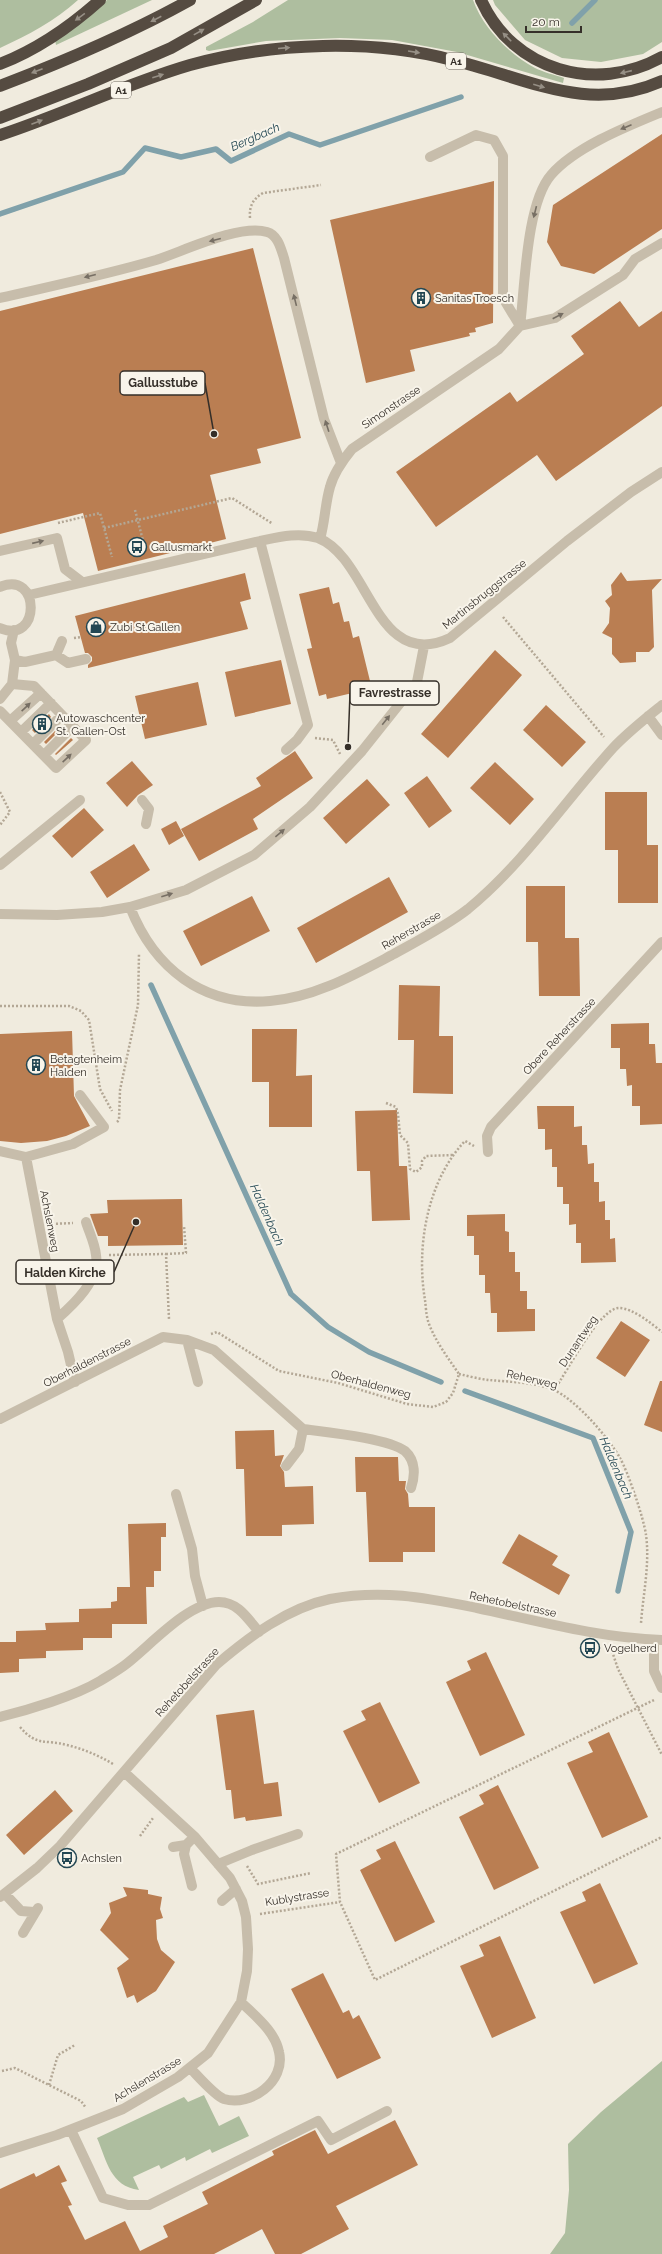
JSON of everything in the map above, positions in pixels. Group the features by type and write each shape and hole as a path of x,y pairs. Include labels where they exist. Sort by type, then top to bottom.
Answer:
{"highway":[{"path":"0,64 18,57 58,32 100,0"},
{"path":"0,86 76,56 157,18 190,0"},
{"name":"A1","path":"0,118 88,84 171,48 256,0"},
{"path":"481,0 495,24 513,43 534,59 555,68 579,74 604,75 636,69 662,57"},
{"name":"A1","path":"0,135 146,80 190,66 245,53 300,47 367,46 413,52 454,60 538,85 579,95 604,96 627,93 662,81"}],"street":[{"path":"520,326 533,223 543,188 550,175 561,165 610,133 662,112"},
{"path":"430,158 455,144 476,135 494,140 503,156 503,298 520,326"},
{"path":"0,298 156,260 205,242 243,232 268,232 278,241 284,258 324,418 341,463"},
{"path":"520,326 556,318 623,274 635,260 662,243"},
{"name":"Simonstrasse","path":"320,539 325,523 330,486 341,463 352,449 499,349 520,326"},
{"name":"Martinsbruggstrasse","path":"424,646 437,644 450,638 567,541 631,492 662,472"},
{"path":"0,914 57,915 102,912 130,907 186,890 254,855 310,807 353,760 417,682 424,646 404,639 379,615 350,568 332,547 320,539 298,535 260,541 28,595"},
{"path":"0,551 56,538 65,569 82,582"},
{"path":"260,541 308,725 297,740 286,750"},
{"path":"0,587 16,585 28,595 32,603 30,618 21,627 14,630 0,628"},
{"path":"0,699 12,684 15,660 11,643 14,630"},
{"path":"56,655 62,642"},
{"path":"15,660 25,662 56,655 68,663 86,659"},
{"path":"0,710 56,768 86,740 34,686 12,684"},
{"path":"10,721 41,692"},
{"path":"21,732 51,703"},
{"name":"Reherstrasse","path":"130,907 143,934 154,951 178,976 201,990 232,999 271,1001 328,986 401,950 468,908 522,856 614,747 662,704"},
{"path":"33,744 62,715"},
{"path":"648,716 662,735"},
{"path":"44,755 73,726"},
{"path":"0,865 80,800"},
{"path":"142,800 149,809 146,824"},
{"name":"Obere Reherstrasse","path":"488,1152 486,1136 491,1127 662,942"},
{"path":"0,1151 26,1157 73,1144 104,1127 80,1096"},
{"name":"Achslenweg","path":"26,1157 56,1319 68,1352 75,1382"},
{"path":"56,1319 69,1308 88,1286 96,1256 86,1222"},
{"name":"Oberhaldenstrasse","path":"0,1419 164,1337 187,1340 214,1350 303,1429"},
{"path":"187,1340 198,1382"},
{"path":"286,1466 299,1449 303,1429 380,1441 405,1451 414,1465 415,1476 411,1488"},
{"path":"176,1494 191,1543 195,1576 203,1606"},
{"name":"Rehetobelstrasse","path":"2,1895 38,1868 60,1846 216,1665 259,1632 287,1615 329,1600 368,1594 412,1595 599,1633 658,1640"},
{"path":"0,1718 98,1683 124,1666 175,1623 203,1606 220,1602 238,1607 259,1632"},
{"path":"658,1640 654,1671 662,1688"},
{"name":"Achslenstrasse","path":"0,2153 71,2130 123,2109 190,2068 208,2053 241,2002 247,1971 248,1949 246,1917 242,1901 236,1889 230,1878 195,1837 124,1772"},
{"path":"218,1864 298,1834"},
{"path":"173,1847 186,1845 195,1837"},
{"path":"186,1845 184,1854 192,1886"},
{"path":"222,1901 236,1889"},
{"path":"2,1895 22,1911 36,1909 23,1933"},
{"path":"190,2068 222,2098 239,2101 253,2097 268,2088 275,2076 280,2053 268,2030 241,2002"},
{"path":"71,2130 103,2198 128,2205 149,2205 318,2121 332,2140 387,2111"}],"path":[{"path":"250,213 255,198 263,193 321,185"},
{"path":"104,528 137,519 232,498 275,525"},
{"path":"135,510 145,548"},
{"path":"54,524 100,513 112,557"},
{"path":"503,617 605,738"},
{"path":"297,740 313,737 332,740 341,755 353,760"},
{"path":"0,792 10,812 0,825"},
{"path":"119,1120 120,1090 138,1005 139,962"},
{"path":"0,1006 69,1006 81,1011 89,1020 100,1089 110,1106 116,1123"},
{"path":"386,1103 396,1107 400,1135 408,1143 410,1169 416,1172 422,1167 422,1160 426,1156 454,1155"},
{"path":"459,1374 428,1323 422,1282 421,1258 423,1233 429,1208 438,1185 454,1155 465,1141 488,1152"},
{"path":"40,1232 48,1224 74,1223"},
{"path":"96,1256 186,1253 184,1226"},
{"path":"166,1254 169,1319"},
{"name":"Dunantweg","path":"554,1390 584,1344 607,1313 612,1309 620,1308 630,1311 662,1332"},
{"name":"Oberhaldenweg","path":"187,1340 217,1332 279,1371 338,1383 407,1404 433,1407 446,1402 453,1393 459,1374"},
{"name":"Reherweg","path":"459,1374 487,1380 515,1382 554,1390 568,1398 598,1429 620,1458 632,1486 646,1535 646,1584 641,1623"},
{"path":"612,1650 618,1669 662,1756"},
{"path":"656,1699 336,1854 340,1902 375,1980 662,1837"},
{"path":"13,1714 29,1738 43,1742 65,1744 100,1757 113,1765"},
{"path":"140,1836 154,1816"},
{"path":"242,1867 247,1866 258,1884 311,1873"},
{"name":"Kublystrasse","path":"258,1915 340,1902"},
{"path":"49,2085 58,2055 75,2045"},
{"path":"2,2071 15,2068 81,2101 88,2110"}],"green space":[{"path":"0,0 78,0 60,15 41,27 0,48"},
{"path":"107,0 152,0 56,45 55,40 93,13"},
{"path":"288,0 473,0 477,10 490,30 507,48 535,68 564,78 563,83 457,52 392,40 340,38 266,41 209,51 206,50 206,47 253,22"},
{"path":"493,0 662,0 662,42 643,54 601,62 562,58 525,40 495,5"},
{"path":"662,2061 662,2254 550,2254 565,2233 569,2190 568,2144 601,2112"},
{"path":"204,2095 219,2126 239,2116 249,2136 212,2153 210,2149 186,2161 185,2157 161,2169 159,2165 133,2177 139,2190 129,2188 116,2178 107,2164 97,2138 184,2097 188,2102"}],"building":[{"path":"662,134 662,229 594,274 561,266 547,242 553,205"},
{"name":"Sanitas Troesch","path":"494,181 493,323 475,328 476,332 469,333 470,336 410,350 415,371 366,383 330,220"},
{"path":"253,248 301,438 257,449 261,463 210,475 226,539 98,571 83,513 0,534 0,311"},
{"path":"620,301 639,327 662,311 662,406 556,481 537,455 436,527 396,472 510,392 517,402 584,354 571,336"},
{"path":"621,572 627,581 662,579 652,590 654,647 649,652 636,652 636,662 620,663 612,654 612,638 602,633 609,623 610,608 605,601 612,595 611,585"},
{"path":"245,573 251,599 240,602 248,629 88,668 88,665 92,661 92,657 88,653 85,653 75,616"},
{"path":"329,587 333,604 339,602 344,622 349,621 353,638 359,636 370,681 363,683 365,690 327,699 326,694 319,696 307,649 312,648 299,594"},
{"path":"495,650 522,675 448,758 421,734"},
{"path":"281,660 291,704 235,717 225,672"},
{"path":"198,682 207,725 145,739 135,696"},
{"path":"546,705 586,742 562,767 523,730"},
{"path":"49,714 51,717 35,733 32,730"},
{"path":"60,726 62,728 46,744 44,742"},
{"path":"71,738 73,740 56,755 55,754"},
{"path":"295,751 313,778 253,819 258,829 199,861 181,829 261,786 256,778"},
{"path":"132,761 153,785 138,795 127,807 106,783"},
{"path":"495,762 534,799 510,825 470,788"},
{"path":"427,776 452,811 429,828 404,793"},
{"path":"367,779 390,805 346,844 323,818"},
{"path":"605,792 647,792 647,845 658,845 658,903 618,903 618,850 605,850"},
{"path":"84,808 104,830 72,858 52,836"},
{"path":"176,821 184,836 169,845 161,829"},
{"path":"134,844 150,870 107,898 90,872"},
{"path":"389,877 408,912 316,963 297,928"},
{"path":"526,886 565,886 565,938 579,938 580,996 539,996 538,942 526,942"},
{"path":"252,896 270,931 201,966 183,931"},
{"path":"399,985 440,986 439,1036 453,1036 453,1094 413,1093 414,1040 398,1040"},
{"path":"649,1023 649,1044 655,1044 656,1063 662,1063 662,1124 640,1125 640,1106 632,1106 632,1085 627,1086 626,1069 620,1069 620,1048 611,1048 611,1024"},
{"path":"252,1029 297,1029 296,1076 312,1075 312,1127 269,1127 269,1082 252,1082"},
{"name":"Betagtenheim Halden","path":"72,1031 74,1096 90,1126 66,1136 47,1141 21,1143 0,1141 0,1034"},
{"path":"537,1106 574,1106 574,1127 582,1126 582,1145 587,1145 588,1164 594,1163 594,1182 599,1182 599,1202 605,1201 605,1220 610,1220 610,1239 615,1238 616,1262 581,1263 581,1243 576,1243 576,1224 569,1225 569,1204 563,1204 563,1187 557,1187 557,1167 552,1167 552,1149 545,1150 545,1129 538,1129"},
{"path":"397,1110 399,1166 407,1166 410,1220 372,1221 370,1171 357,1171 355,1111"},
{"path":"182,1199 183,1245 108,1246 108,1236 98,1236 90,1214 108,1213 107,1200"},
{"path":"505,1214 505,1231 509,1232 509,1252 515,1252 515,1272 520,1272 520,1291 527,1291 527,1309 535,1309 535,1331 497,1332 497,1313 491,1313 490,1293 485,1293 485,1275 479,1275 479,1255 474,1255 474,1236 467,1236 467,1215"},
{"path":"621,1321 650,1340 625,1377 596,1358"},
{"path":"660,1381 662,1381 662,1432 644,1425"},
{"path":"274,1430 275,1456 284,1455 280,1466 284,1472 285,1487 313,1486 314,1524 282,1525 282,1536 246,1536 244,1469 236,1469 235,1431"},
{"path":"355,1457 398,1457 399,1481 406,1481 405,1489 408,1494 409,1507 435,1507 435,1552 403,1552 403,1562 369,1562 366,1492 356,1492"},
{"path":"166,1523 166,1537 161,1537 161,1571 154,1571 154,1587 146,1587 147,1624 112,1624 112,1638 83,1638 83,1650 46,1651 46,1658 19,1659 19,1672 0,1673 0,1642 16,1642 16,1631 46,1630 45,1623 79,1622 79,1609 111,1608 111,1602 117,1601 117,1587 130,1587 128,1524"},
{"path":"519,1534 558,1556 552,1565 570,1575 559,1595 502,1563"},
{"path":"486,1652 525,1735 480,1756 446,1682 471,1670 467,1661"},
{"path":"380,1702 420,1783 379,1803 343,1731 366,1720 361,1711"},
{"path":"254,1710 264,1784 278,1782 282,1816 246,1821 245,1817 234,1819 231,1790 226,1790 216,1715"},
{"path":"609,1732 648,1817 602,1838 567,1763 593,1752 588,1742"},
{"path":"498,1785 539,1868 494,1890 459,1817 484,1804 479,1795"},
{"path":"55,1790 73,1811 24,1855 6,1835"},
{"path":"395,1841 435,1922 395,1942 360,1870 381,1859 376,1850"},
{"path":"600,1883 638,1964 594,1984 560,1912 586,1901 582,1892"},
{"path":"123,1887 148,1890 148,1894 162,1897 160,1909 163,1918 156,1920 157,1939 161,1950 175,1962 156,1991 137,2003 134,1995 127,1998 117,1968 129,1959 100,1930 111,1913 109,1903 127,1896"},
{"path":"500,1936 536,2018 492,2038 460,1966 484,1956 479,1945"},
{"path":"323,1973 343,2013 349,2010 353,2019 359,2015 381,2058 337,2079 291,1989"},
{"path":"395,2120 418,2165 336,2206 349,2229 301,2254 275,2254 262,2229 214,2254 0,2254 0,2189 34,2173 36,2177 59,2165 67,2181 61,2183 72,2205 68,2206 85,2240 125,2221 140,2251 168,2237 163,2226 208,2204 202,2192 274,2155 272,2151 315,2130 328,2154"}],"waterway":[{"name":"Bergbach","path":"572,23 595,0"},
{"name":"Bergbach","path":"0,214 123,172 145,148 181,157 216,149 231,161 289,134 320,145 461,97"},
{"name":"Haldenbach","path":"151,985 291,1294 328,1327 369,1352 441,1382"},
{"name":"Haldenbach","path":"465,1391 593,1438 631,1532 618,1591"}],"place":[{"name":"Sanitas Troesch","path":"421,298"},
{"name":"Gallusstube","path":"214,434"},
{"name":"Gallusmarkt","path":"137,547"},
{"name":"Zubi St.Gallen","path":"96,627"},
{"name":"Autowaschcenter St. Gallen-Ost","path":"42,724"},
{"name":"Favrestrasse","path":"348,747"},
{"name":"Betagtenheim Halden","path":"36,1065"},
{"name":"Halden Kirche","path":"136,1222"},
{"name":"Vogelherd","path":"590,1648"},
{"name":"Achslen","path":"67,1858"}]}
